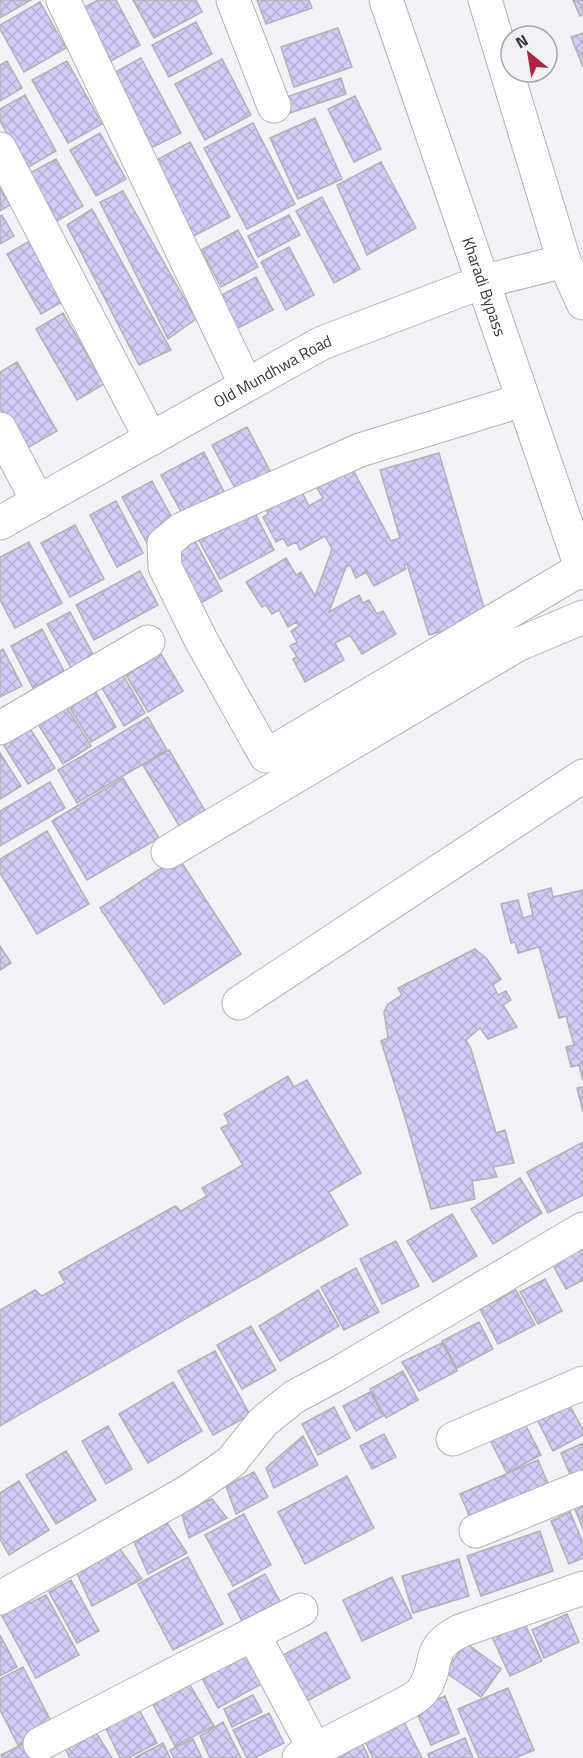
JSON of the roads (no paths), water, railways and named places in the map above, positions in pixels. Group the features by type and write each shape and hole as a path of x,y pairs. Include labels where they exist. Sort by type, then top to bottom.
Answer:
{"main road":[{"path":"63,0 246,385"},
{"path":"233,0 274,106"},
{"name":"Kharadi Bypass","path":"386,0 582,571"},
{"path":"485,0 564,261 583,303"},
{"path":"0,149 151,439"},
{"name":"Old Mundhwa Road","path":"0,523 322,343 482,282 564,261"},
{"path":"523,400 360,450 182,529 164,544 165,567 201,640 266,756 582,571"},
{"path":"0,429 38,502"},
{"path":"168,852 517,645 583,617"},
{"path":"1,727 148,642"},
{"path":"239,1003 583,777"},
{"path":"0,1598 189,1491 231,1462 262,1422 294,1397 583,1229"},
{"path":"453,1439 583,1383"},
{"path":"476,1532 583,1487"},
{"path":"253,1634 307,1754 408,1702 422,1692 440,1644 449,1637 460,1631 583,1588"},
{"path":"40,1744 301,1610"}]}
